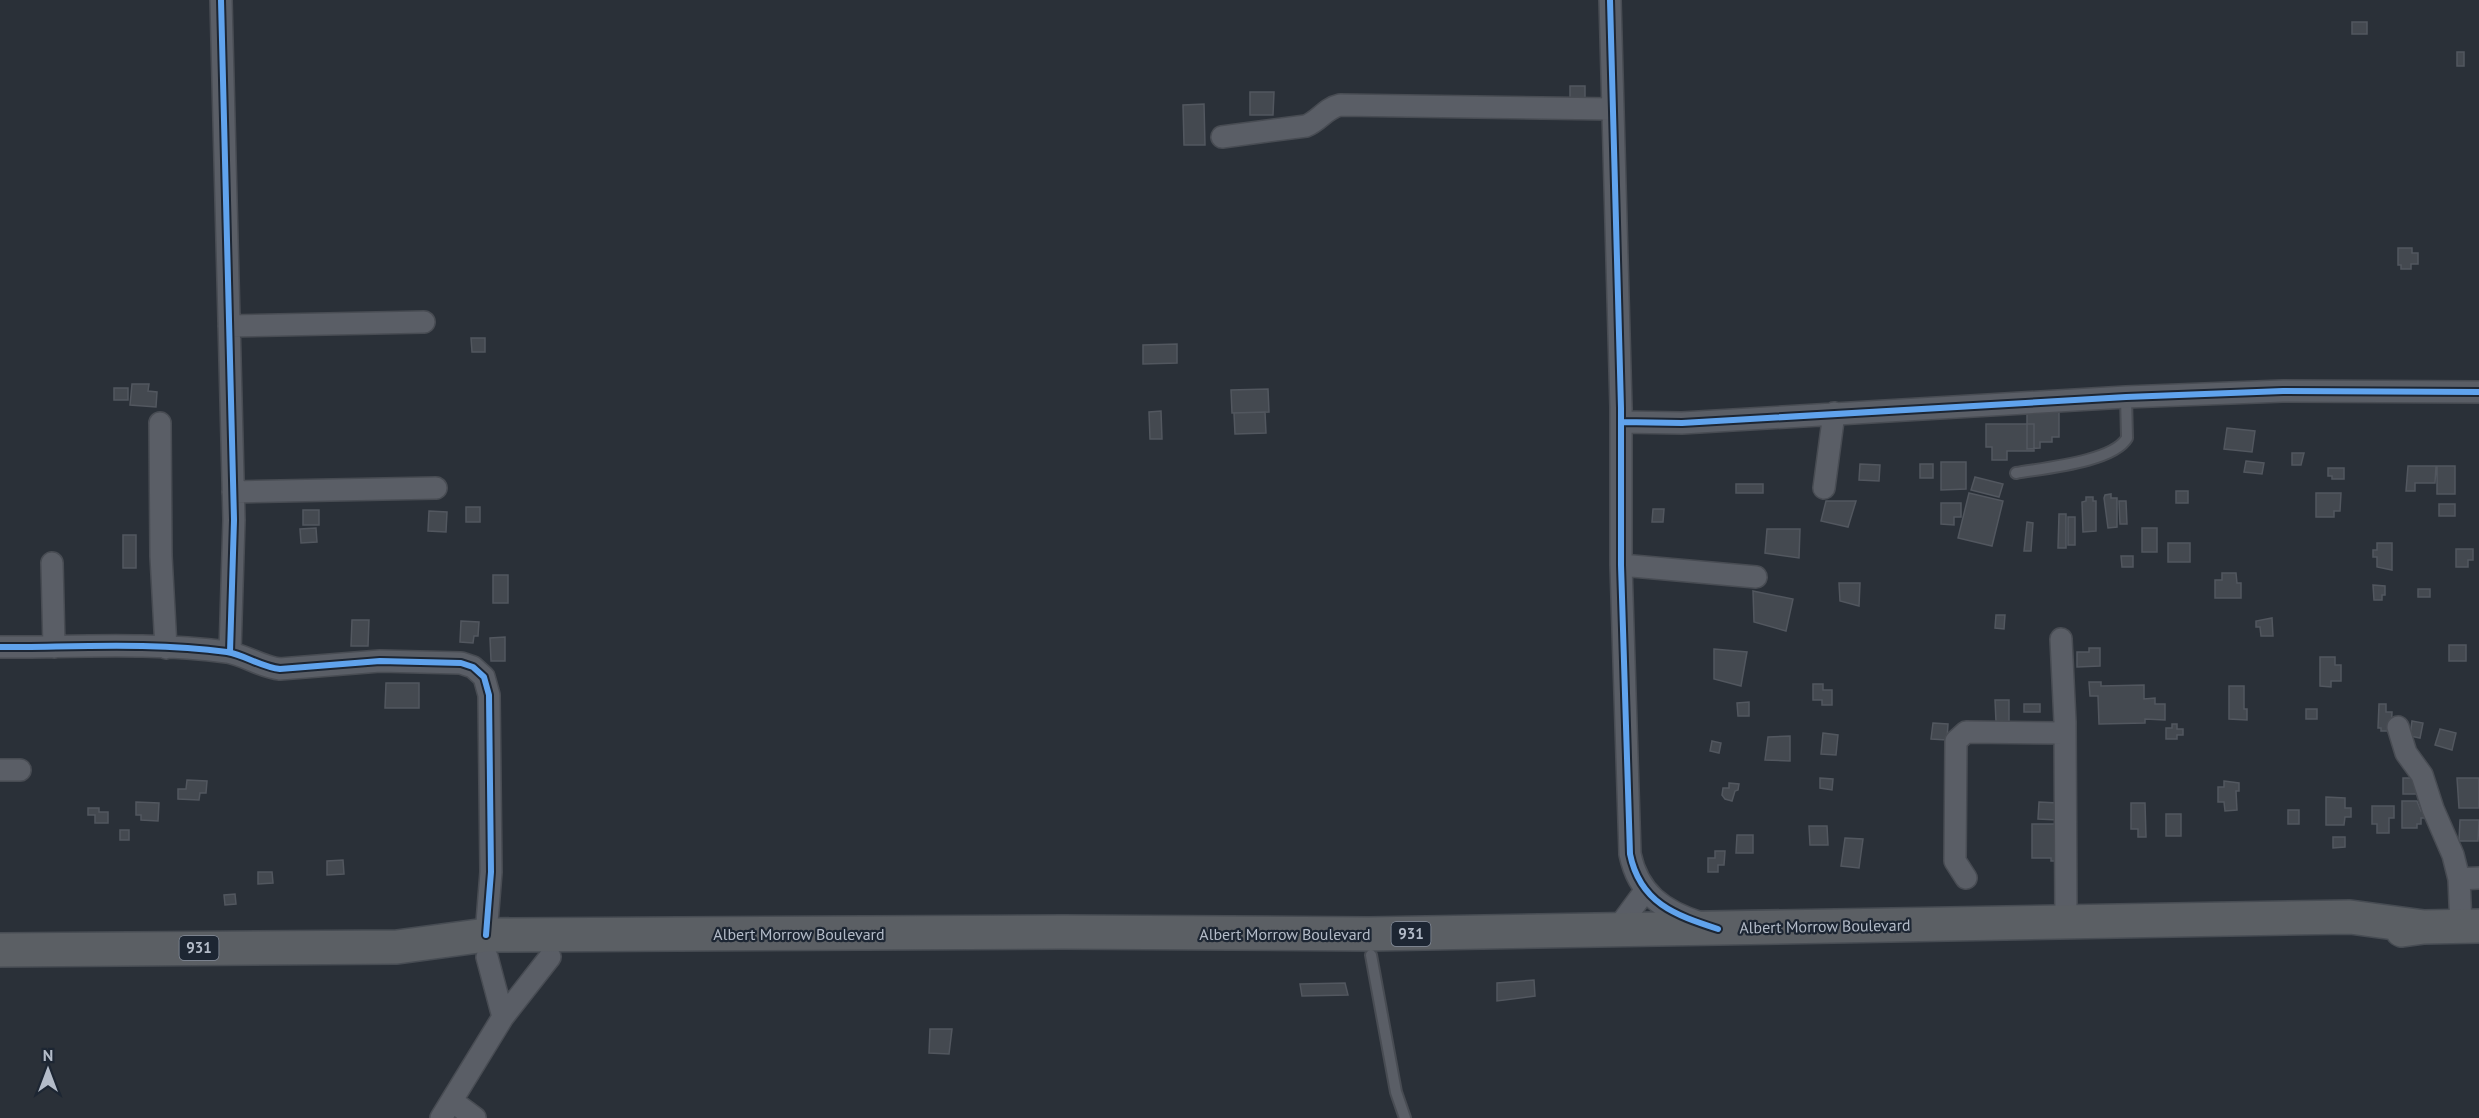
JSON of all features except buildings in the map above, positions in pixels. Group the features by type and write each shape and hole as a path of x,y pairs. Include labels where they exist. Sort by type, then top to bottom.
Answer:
{"highway":[{"name":"Albert Morrow Boulevard","path":"0,950 487,946 1063,932 1369,934 2350,917 2424,927"},
{"name":"Albert Morrow Boulevard","path":"487,946 550,957 1064,952 1371,955 2350,938 2424,927 2470,926"}],"street":[{"path":"221,0 233,492 230,652"},
{"path":"1610,0 1621,565 1630,854 1633,867 1645,891 1670,910 1691,920 1719,928"},
{"path":"1222,136 1306,126 1318,121 1333,106 1340,105 1612,109"},
{"path":"230,326 424,322"},
{"path":"1620,422 1682,423 2283,391 2479,392"},
{"path":"1824,488 1834,414"},
{"path":"160,423 161,556 165,648"},
{"path":"233,492 436,488"},
{"path":"52,563 54,647"},
{"path":"1621,565 1756,578"},
{"path":"2061,639 2065,733 2067,921"},
{"path":"0,646 165,648 230,652 267,667 280,669 380,661 448,661 473,667 484,677 489,695 491,872 487,946 503,1017"},
{"path":"2398,727 2406,753 2422,775 2433,809 2453,855 2469,879 2470,926"},
{"path":"1966,878 1955,861 1956,741 1966,732 2065,733"},
{"path":"1617,929 1645,891"},
{"path":"475,1118 446,1109 503,1017 550,957"}],"lane":[{"path":"2016,473 2100,456 2114,451 2127,438 2126,398"},
{"path":"1371,955 1396,1092 1405,1118"}],"cycle path":[{"path":"221,0 234,520 230,652"},
{"path":"1610,0 1621,408 1621,565 1630,854 1635,871 1651,896 1674,912 1718,929"},
{"path":"1621,422 1682,423 2126,397 2283,391 2479,392"},
{"path":"0,647 143,646 199,649 227,652 280,669 380,661 461,663 473,667 484,677 489,695 491,872 486,935"}]}
